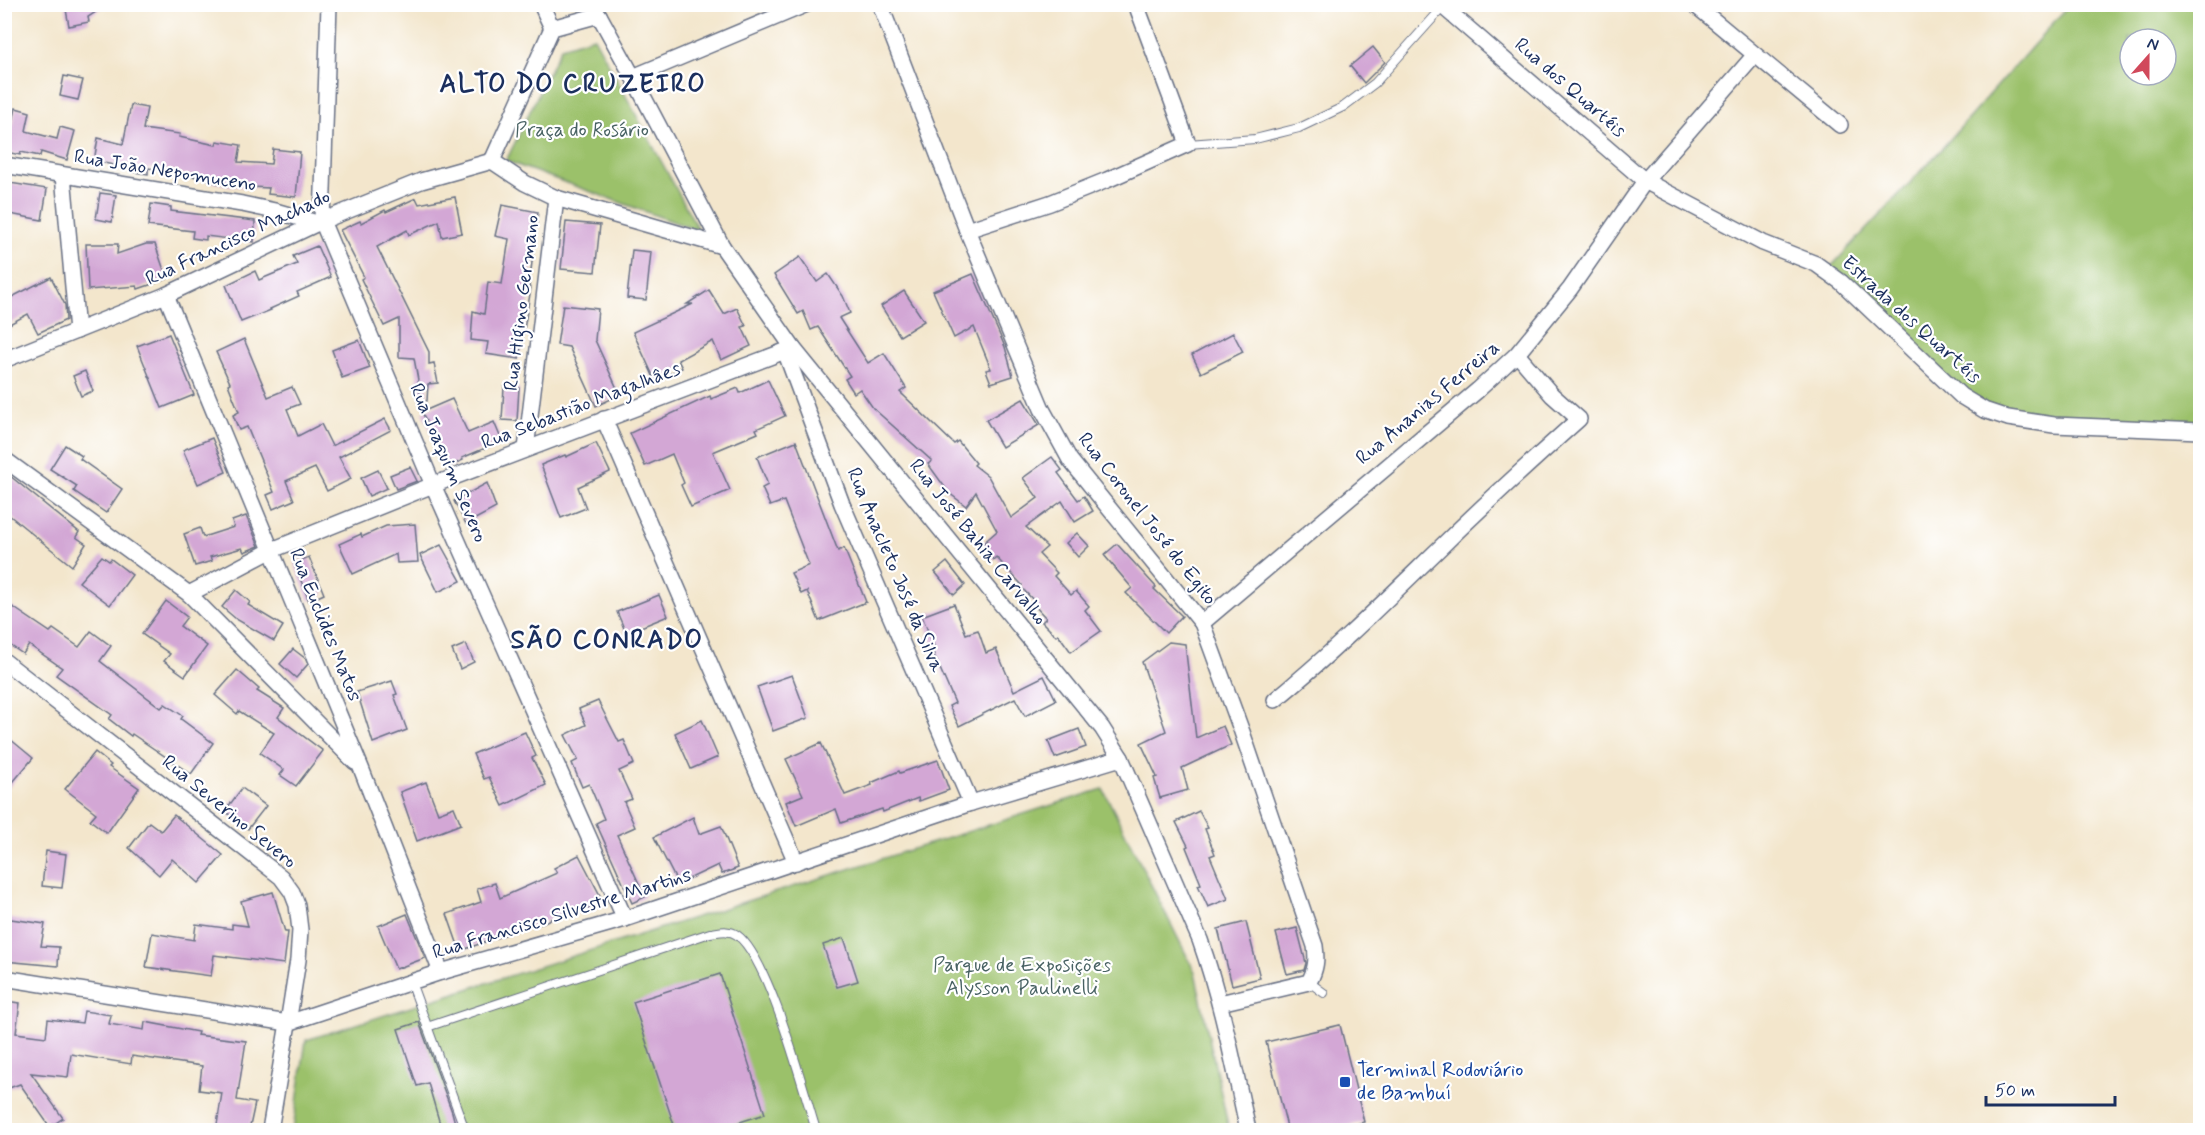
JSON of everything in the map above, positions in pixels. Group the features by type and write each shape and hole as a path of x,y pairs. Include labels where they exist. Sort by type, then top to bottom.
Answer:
{"street":[{"name":"Rua Joaquim Severo","path":"329,4 320,222 433,485 625,919"},
{"path":"541,4 552,28"},
{"path":"633,77 807,4"},
{"name":"Rua Coronel José do Egito","path":"880,4 966,230 1042,409 1070,460 1202,623 1315,946 1316,970 1309,982"},
{"path":"966,230 1088,188 1188,144 1136,4"},
{"path":"1694,4 1840,125"},
{"name":"Rua dos Quartéis","path":"1442,6 1645,181"},
{"path":"599,10 552,28 492,161 525,183 556,198 722,246"},
{"name":"Rua José Bahia Carvalho","path":"599,10 722,246 789,349 1102,728 1121,758 1200,940 1220,1003 1248,1131"},
{"name":"Rua Ananias Ferreira","path":"1202,623 1478,390 1517,354 1570,289 1645,181 1754,56"},
{"name":"Rua Francisco Machado","path":"4,360 166,295 320,222 421,181 492,161"},
{"name":"Rua João Nepomuceno","path":"4,165 242,204 320,222"},
{"path":"63,175 77,331"},
{"name":"Estrada dos Quartéis","path":"1645,181 1763,243 1816,264 1841,282 1961,396 1984,410 2008,418 2054,425 2200,431"},
{"name":"Rua Higino Germano","path":"526,449 556,198"},
{"name":"Rua Euclides Matos","path":"166,295 361,768 441,972"},
{"name":"Rua Sebastião Magalhâes","path":"189,594 272,550 433,485 789,349"},
{"name":"Rua Anacleto José da Silva","path":"789,349 842,504 971,803"},
{"path":"1275,700 1323,661 1498,492 1579,419 1552,395 1517,354"},
{"path":"604,419 796,862"},
{"path":"4,459 189,594 361,768"},
{"name":"Rua Severino Severo","path":"4,661 281,877 292,892 297,905 300,930 298,960 270,1131"},
{"name":"Rua Francisco Silvestre Martins","path":"4,978 288,1023 441,972 625,919 971,803 1121,758"},
{"path":"1220,1003 1309,982"}],"lane":[{"path":"1188,144 1255,139 1299,128 1343,107 1375,83 1442,6"},
{"path":"428,1027 710,933 724,931 735,934 745,943 760,967 782,1024 816,1131"},
{"path":"411,982 465,1131"},
{"path":"1309,982 1324,993"}],"green space":[{"path":"2069,5 2200,5 2200,431 2054,425 1984,410 1827,271 1937,154"},
{"name":"Praça do Rosário","path":"594,37 699,231 506,161 561,47"},
{"name":"Parque de Exposições Alysson Paulinelli","path":"1103,789 1195,972 1229,1130 293,1130 306,1040"}],"building":[{"path":"65,4 108,4 88,17 89,22 69,26"},
{"path":"1373,47 1385,62 1364,83 1350,66"},
{"path":"64,76 83,80 78,100 60,96"},
{"path":"131,105 147,108 143,129 180,134 179,137 216,145 217,141 241,145 238,162 271,164 273,149 300,152 296,197 268,194 269,188 230,186 209,181 209,179 180,174 180,172 148,168 148,174 94,161 98,138 123,144"},
{"path":"16,108 30,112 26,131 57,139 60,127 75,131 67,160 41,152 40,156 6,152"},
{"path":"4,182 47,189 42,220 4,213"},
{"path":"100,193 116,195 112,222 96,219"},
{"path":"455,197 462,233 442,237 439,221 409,235 407,230 377,247 429,352 429,364 434,363 438,383 428,384 427,401 422,402 414,358 399,357 399,319 384,326 361,279 364,277 340,230 416,198 419,204"},
{"path":"151,204 171,207 171,211 255,221 254,242 206,236 206,240 192,238 193,231 148,226"},
{"path":"502,205 538,212 529,287 531,288 519,359 486,354 488,342 471,340 473,311 484,314 488,282 502,284 509,239 495,236"},
{"path":"566,222 600,225 595,272 561,269"},
{"path":"86,244 118,244 117,254 146,244 155,244 167,279 138,289 137,286 88,290"},
{"path":"317,246 331,277 297,292 299,296 271,310 241,322 226,285 255,271 259,280 297,264 293,256"},
{"path":"632,250 651,252 646,300 627,298"},
{"path":"800,257 817,282 828,274 843,296 850,313 839,318 868,363 884,353 906,388 900,392 954,444 958,441 976,463 974,465 988,476 1011,518 1038,498 1023,478 1052,457 1062,470 1058,473 1078,500 1084,496 1093,511 1075,522 1062,501 1026,527 1047,547 1039,554 1057,573 1054,576 1071,595 1076,591 1089,606 1085,610 1101,631 1071,652 1058,634 1056,636 1042,622 1046,618 1033,604 1035,602 1021,587 1022,585 996,557 993,560 981,545 997,531 976,492 966,506 949,493 928,464 932,461 873,408 860,389 854,393 845,379 850,376 818,327 811,330 803,311 798,314 774,275"},
{"path":"973,274 1005,347 1013,376 991,383 986,370 991,369 974,327 954,338 933,291"},
{"path":"51,277 65,305 66,320 38,333 28,314 4,327 4,301"},
{"path":"709,290 724,314 737,308 746,326 742,327 751,346 721,360 713,341 678,360 682,368 655,380 633,332 693,304 687,304"},
{"path":"904,291 924,321 900,336 881,306"},
{"path":"563,305 598,309 595,340 620,395 596,406 569,347 557,345"},
{"path":"1233,333 1243,352 1201,373 1192,355"},
{"path":"169,334 194,395 162,408 137,346"},
{"path":"244,339 268,397 292,387 300,404 287,409 298,436 321,424 332,446 385,419 391,430 339,457 351,479 327,491 315,468 286,481 294,500 273,509 267,495 274,492 247,427 239,430 233,415 239,412 228,384 230,383 216,352"},
{"path":"359,340 370,368 342,378 332,350"},
{"path":"85,371 93,391 81,396 73,376"},
{"path":"768,380 785,416 756,429 758,433 713,452 730,490 691,507 681,485 684,483 672,454 645,466 630,433 710,396 711,399 738,388 740,393"},
{"path":"504,387 519,388 517,421 502,420"},
{"path":"452,399 468,433 494,422 502,441 462,458 463,460 447,468 422,412"},
{"path":"1023,399 1039,425 1002,447 986,420"},
{"path":"212,438 226,472 198,484 183,450"},
{"path":"796,441 838,551 844,548 866,602 819,621 807,591 801,594 791,573 809,565 784,501 770,506 762,488 768,485 757,457"},
{"path":"596,443 610,472 578,487 586,508 561,518 541,465 565,455 566,457"},
{"path":"65,445 82,456 80,459 122,489 106,513 74,491 77,486 50,469"},
{"path":"410,467 417,481 396,489 390,475"},
{"path":"378,470 387,488 369,496 361,478"},
{"path":"4,471 79,532 76,537 86,544 72,566 4,511"},
{"path":"487,483 496,508 466,524 454,501"},
{"path":"246,516 259,546 244,552 242,548 210,557 212,561 195,566 184,534 200,528 203,537 234,527 232,521"},
{"path":"415,524 418,562 397,563 396,554 353,574 339,544 386,526"},
{"path":"1077,533 1089,546 1078,557 1066,543"},
{"path":"1117,544 1156,587 1154,589 1182,616 1166,633 1126,593 1132,588 1104,555"},
{"path":"441,545 461,581 438,592 420,555"},
{"path":"102,556 109,561 111,559 132,575 110,605 79,582"},
{"path":"309,557 324,594 309,601 294,563"},
{"path":"947,562 965,585 954,595 935,572"},
{"path":"236,590 250,602 248,605 283,626 274,641 236,619 222,607"},
{"path":"659,595 668,616 626,633 617,612"},
{"path":"4,601 50,632 53,629 79,647 91,631 111,646 100,661 161,708 165,704 183,716 181,719 213,743 191,774 132,734 131,736 109,719 112,715 56,675 62,668 29,645 23,654 4,641"},
{"path":"166,601 187,617 180,626 207,646 185,676 164,661 170,654 142,634"},
{"path":"954,604 966,634 978,630 986,653 996,649 1014,691 1044,676 1056,700 1025,716 1015,698 959,726 949,706 955,703 931,648 934,646 922,616"},
{"path":"1169,642 1185,644 1196,738 1223,726 1231,745 1182,768 1188,790 1160,798 1154,778 1157,777 1141,743 1166,731 1142,662"},
{"path":"466,644 474,662 460,669 452,650"},
{"path":"293,649 306,659 308,664 296,678 280,664"},
{"path":"237,670 259,689 257,691 284,708 278,717 323,751 296,786 280,775 284,770 260,753 274,733 239,711 237,714 215,695"},
{"path":"792,675 808,718 773,731 757,687"},
{"path":"392,681 397,694 394,695 407,730 373,743 357,692"},
{"path":"598,701 619,742 624,740 634,764 619,771 632,799 624,802 635,827 617,835 645,897 632,903 596,823 604,819 589,784 582,787 572,763 578,760 565,735 586,725 579,709"},
{"path":"702,720 718,757 691,769 675,733"},
{"path":"1079,729 1086,747 1055,758 1048,741"},
{"path":"525,732 536,756 532,758 546,785 503,806 489,777 484,779 473,754"},
{"path":"4,734 33,758 4,793"},
{"path":"821,743 845,795 872,785 871,783 899,771 900,773 938,760 949,790 841,823 836,809 796,826 786,802 803,795 786,759"},
{"path":"95,752 111,765 109,767 139,788 107,833 90,820 96,813 65,789"},
{"path":"426,782 438,813 454,807 461,824 417,841 400,792"},
{"path":"242,788 266,806 248,829 225,811"},
{"path":"1199,811 1208,828 1205,829 1215,854 1210,856 1228,899 1208,907 1198,885 1201,884 1186,847 1188,846 1176,822"},
{"path":"174,815 223,855 199,883 172,859 159,875 129,848 149,822 161,831"},
{"path":"693,817 699,834 721,826 738,868 722,874 718,865 678,884 654,837"},
{"path":"46,851 66,854 62,888 42,886"},
{"path":"579,855 603,901 578,914 575,908 533,927 532,925 460,951 447,914 481,902 477,889 495,883 500,898 557,873 554,868"},
{"path":"273,892 285,932 288,932 284,964 214,955 211,976 146,967 152,933 194,940 196,924 232,929 232,924 248,926 241,901"},
{"path":"407,914 425,958 396,969 378,926"},
{"path":"4,918 45,924 41,946 59,947 58,966 4,961"},
{"path":"1246,922 1260,978 1232,985 1218,929"},
{"path":"1297,928 1306,963 1304,970 1287,974 1276,933"},
{"path":"844,938 858,981 837,987 823,945"},
{"path":"720,974 765,1114 712,1131 676,1131 633,1002"},
{"path":"4,1001 20,1003 16,1033 46,1037 48,1019 82,1023 84,1011 111,1015 109,1024 144,1030 145,1022 198,1032 197,1035 246,1041 237,1100 255,1103 249,1131 216,1131 222,1093 199,1090 202,1066 132,1056 131,1064 71,1054 68,1077 31,1073 63,1118 50,1127 20,1084 4,1090"},
{"path":"419,1022 457,1131 442,1131 428,1083 417,1086 398,1029"},
{"path":"1340,1025 1364,1122 1329,1131 1288,1131 1266,1042"}],"place":[{"name":"Terminal Rodoviário de Bambuí","path":"1345,1082"}],"district":[{"name":"ALTO DO CRUZEIRO","path":"573,85"},
{"name":"SÃO CONRADO","path":"607,641"}]}
